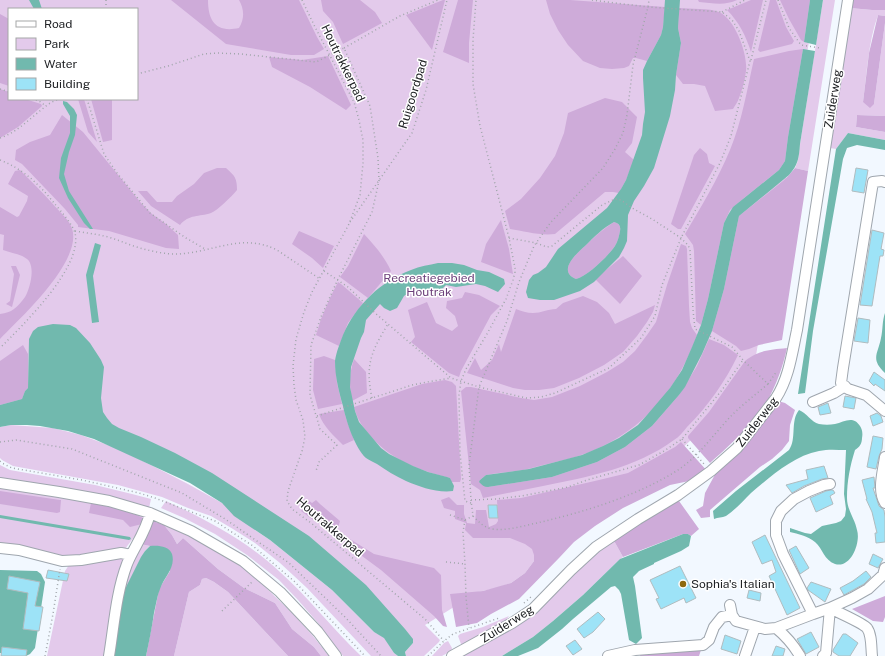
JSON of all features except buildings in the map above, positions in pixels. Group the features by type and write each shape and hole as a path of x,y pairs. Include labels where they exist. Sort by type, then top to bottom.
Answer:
{"street":[{"name":"Zuiderweg","path":"452,656 512,623 533,609 571,570 596,548 638,519 678,495 711,471 737,448 782,390 792,356 848,0"},
{"path":"885,182 872,182 841,382 848,389 866,395 885,411"},
{"path":"813,402 834,393 845,386"},
{"path":"885,457 881,485 882,498 885,503"},
{"path":"0,483 109,501 150,513 191,531 243,561 286,597 318,632 336,656"},
{"path":"813,614 783,554 776,535 776,521 781,511 794,499 809,491 830,484"},
{"path":"109,656 120,590 127,565 146,526 150,513"},
{"path":"0,548 19,550 62,561 81,560 121,553 132,555"},
{"path":"608,656 635,650 703,645 709,640 714,627 722,617 731,610 736,621 766,629 776,628 830,608 852,598 868,589 884,573"},
{"path":"823,656 826,653 830,608"},
{"path":"830,608 867,628 870,637 872,656"},
{"path":"745,656 755,627"},
{"path":"776,628 786,636 800,656"}],"path":[{"name":"Houtrakkerpad","path":"302,0 354,102 363,140 363,163 360,194 349,224 312,292 296,339 293,366 294,385 296,400 303,420 305,437 302,451 288,491 287,501 292,509 311,523 425,619 444,641"},
{"path":"138,74 204,54 217,53 316,62 400,16 438,0"},
{"name":"Ruigoordpad","path":"349,224 412,133 426,90 447,0"},
{"path":"471,503 465,501 460,453 459,395 461,381 466,369 502,306 514,280 515,268 509,238 480,126 473,84 473,40 476,0"},
{"path":"591,0 648,7 722,12 745,0"},
{"path":"509,238 536,243 547,247 552,246 602,205 615,199 621,200 681,238 688,245 690,250 695,330 732,347 768,384 742,406 696,455 679,469 658,482 623,498 561,517 509,529 500,530 481,525 473,516 469,465 479,387 507,321 519,282 534,246 536,243 551,222 603,168 623,133 627,115 632,65 649,0"},
{"path":"324,271 348,287 375,313 451,378 479,387 526,398 541,397 555,393 609,368 641,338 655,316 662,286 681,238 720,163 731,136 766,0"},
{"path":"778,0 789,28 801,45 820,48"},
{"path":"722,12 732,20 739,31 750,61"},
{"path":"316,471 319,462 337,445 320,429 310,395 311,345 321,317 372,212 379,181 378,158 370,106 344,48"},
{"path":"36,100 46,106"},
{"path":"0,138 17,130 46,106 57,100"},
{"path":"87,100 104,154 117,173 150,213 205,250"},
{"path":"0,160 18,168 30,177 47,194 75,231 76,241 75,250 70,263 52,291 0,348"},
{"path":"75,231 108,237 139,248 169,254 187,253 247,242 261,244 276,250 320,279"},
{"path":"372,398 368,376 369,366 372,353 388,324"},
{"path":"471,500 496,500 568,487 639,465 682,439 722,390 743,360"},
{"path":"317,416 412,385 451,378"},
{"path":"682,439 711,471"},
{"path":"0,442 16,440 72,449 182,493 225,519 289,563 346,618 381,656"},
{"path":"0,461 12,468 82,480 155,498 215,521 253,546 294,582 365,656"},
{"path":"450,515 465,520 473,516"},
{"path":"428,656 453,634 469,628 463,532 465,520"},
{"path":"45,656 62,561"},
{"path":"446,562 465,564"},
{"path":"222,611 259,574"}],"green space":[{"name":"Recreatiegebied Houtrak","path":"0,0 816,0 751,385 630,496 534,561 525,573 511,583 478,592 425,625 440,640 424,656 406,656 405,652 413,643 260,515 85,416 0,422"},
{"path":"823,0 835,0 808,171 795,168 799,156"},
{"path":"850,8 885,10 885,16 878,15 872,36 863,102 874,104 885,23 885,116 857,115 856,127 885,132 885,140 848,133 836,149 830,148"},
{"path":"11,425 53,428 81,435 116,448 188,484 222,503 332,590 374,632 384,637 394,653 398,656 371,656 307,588 280,563 255,543 211,516 162,497 118,485 13,466 2,460 0,458 0,427"},
{"path":"0,465 10,470 95,485 151,499 149,508 0,478"},
{"path":"0,487 71,498 105,505 146,517 140,529 125,549 68,558 0,544"},
{"path":"166,501 226,532 254,550 291,582 361,656 343,656 318,623 279,580 247,555 215,534 161,508"},
{"path":"164,525 187,533 230,558 253,575 294,615 329,656 321,656 314,647 292,629 275,603 244,588 218,569 183,538 177,544"},
{"path":"613,539 623,557 583,595 533,637 502,656 460,656 496,637 580,565"},
{"path":"140,544 150,546 145,551 121,609 114,656 122,592"},
{"path":"123,558 125,561 107,656 47,656 65,571 69,565"},
{"path":"206,578 228,592 288,656 174,656 189,592 200,585 202,579"},
{"path":"509,616 504,623 465,644 461,644 458,636 460,634 483,627"},
{"path":"448,641 452,648 451,651 442,656 432,656 444,643"}],"shaded area":[{"path":"171,0 208,0 210,14 215,24 224,29 231,29 239,28 242,21 243,10 239,0 299,0 324,49 314,55 291,55 226,44"},
{"path":"321,0 360,0 375,12 382,23 343,44 333,22 323,11"},
{"path":"445,0 432,50 406,15"},
{"path":"458,0 473,0 469,43 469,63 443,52"},
{"path":"546,0 570,0 665,7 661,35 647,61 633,58 629,66 624,68 600,68 583,61 568,45 550,14"},
{"path":"698,0 737,0 718,4 699,2"},
{"path":"751,0 763,0 751,52 742,30 727,10"},
{"path":"770,0 776,0 786,27 794,41 792,44 760,52 758,50"},
{"path":"780,0 810,0 804,42 801,40 789,19"},
{"path":"852,0 885,0 885,10 850,8"},
{"path":"679,8 705,9 719,12 725,16 735,29 743,47 746,71 738,101 733,109 715,111 705,86 683,84 676,75 681,43 678,28"},
{"path":"0,14 8,18 8,86 0,83"},
{"path":"878,15 885,16 885,23 874,104 870,108 863,102 869,53"},
{"path":"803,49 785,161 779,170 730,210 724,223 701,325 696,321 693,245 685,234 715,182 730,150 741,117 754,59"},
{"path":"328,56 351,105 346,110 310,87 272,67 269,57 302,60"},
{"path":"0,89 8,92 8,100 28,100 41,104 42,106 18,127 0,138"},
{"path":"605,98 622,102 637,117 632,143 625,152 634,160 619,193 605,192 555,234 538,234 510,229 505,211 521,199 540,178 555,156 564,133 568,113"},
{"path":"78,100 84,100 97,142 88,132"},
{"path":"91,100 112,100 112,140 103,142"},
{"path":"62,115 83,132 141,203 178,235 179,249 166,248 109,231 78,227 65,209 22,164 15,160 16,150 30,142 50,135"},
{"path":"857,115 885,116 885,132 856,127"},
{"path":"700,148 707,154 709,163 715,166 681,229 678,229 671,224 694,155"},
{"path":"217,168 226,168 232,173 237,183 237,190 211,213 191,217 183,221 180,225 151,206 138,191 147,191 157,202 172,202 177,196 194,184 204,173"},
{"path":"795,168 808,171 782,340 741,351 736,346 712,331 724,289 739,216 783,181"},
{"path":"20,170 70,224 73,237 70,253 50,286 0,339 0,314 11,311 25,297 32,272 30,262 27,259 3,250 4,235 0,234 0,207 17,217 27,201 28,196 8,184 15,171"},
{"path":"501,220 509,249 513,274 481,262 486,244"},
{"path":"614,222 619,225 620,229 619,237 612,250 603,260 586,274 576,279 571,276 568,272 568,267 573,258 595,236"},
{"path":"299,231 334,246 323,268 292,244"},
{"path":"364,234 376,247 391,271 368,298 340,277 348,266"},
{"path":"681,244 686,246 687,249 690,322 697,335 682,369 661,400 635,426 620,437 603,446 574,457 530,469 486,475 480,480 488,487 552,477 597,462 625,447 652,426 679,395 697,366 709,339 724,345 738,355 728,375 709,402 678,437 644,458 594,475 483,498 480,490 471,484 461,391 466,387 471,387 534,400 552,397 580,386 623,362 635,351 656,322"},
{"path":"623,256 642,276 620,304 595,279"},
{"path":"11,266 16,266 20,275 12,307 6,304 10,301 14,274"},
{"path":"338,282 363,303 348,323 339,346 316,335 321,319"},
{"path":"465,292 479,295 500,306 491,315 459,377 449,373 411,342 415,337 408,310 427,302 436,323 452,331 458,326 455,316 446,308 447,301 462,298"},
{"path":"583,296 597,302 609,313 615,324 655,305 647,322 623,352 604,365 579,378 554,388 525,390 513,388 467,373 475,358 481,370 492,360 499,344 501,352 516,309 533,313 556,309 563,303"},
{"path":"23,345 28,354 28,388 22,399 0,405 0,361"},
{"path":"787,348 776,382 762,410 741,434 710,463 688,438 688,436 709,412 745,361 750,357 769,350"},
{"path":"324,356 335,360 337,383 342,404 318,409 313,390 314,359"},
{"path":"354,359 366,372 367,393 352,401 350,380"},
{"path":"445,380 452,382 456,386 460,482 451,482 450,478 428,472 408,464 390,453 366,431 354,407 422,384"},
{"path":"778,401 785,403 795,410 790,425 789,441 772,459 760,467 710,510 710,517 701,518 696,510 703,506 705,493 718,469"},
{"path":"344,410 354,440 343,445 326,427 319,414"},
{"path":"681,442 708,472 694,480 670,485 623,508 574,542 519,599 477,623 456,627 450,594 483,591 511,583 525,573 534,561 534,555 532,549 525,544 510,538 473,538 465,530 466,523 455,519 455,511 444,508 441,500 449,497 457,505 464,505 464,514 467,523 475,524 476,510 486,510 489,527 496,524 498,521 497,500 521,498 628,473 675,447"},
{"path":"0,491 61,500 60,512 57,513 0,504"},
{"path":"308,500 312,503 316,500 340,521 337,531 374,554 434,568 441,575 442,610 447,627 443,626 434,616 381,570 301,511"},
{"path":"679,501 699,529 691,536 688,534 683,534 623,557 613,539 670,504"},
{"path":"91,503 126,511 144,519 142,524 130,527 123,520 89,513"},
{"path":"153,521 164,525 177,544 183,538 218,569 244,588 275,603 292,629 314,647 321,656 288,656 228,592 206,578 202,579 200,585 189,592 174,656 146,656 159,589 170,571 157,546 140,544"},
{"path":"885,596 885,617 883,622 873,621 852,609"},
{"path":"702,647 699,656 640,656 641,653"}],"water":[{"path":"29,0 39,0 42,8 33,8"},
{"path":"665,0 680,0 678,28 681,43 670,116 654,168 634,201 628,215 627,241 624,248 619,257 594,282 580,291 554,300 528,298 526,292 529,280 533,275 546,267 558,249 607,208 626,180 642,135 645,112 643,70 661,35","holes":["614,222 619,225 620,231 617,242 612,250 603,260 586,274 576,279 571,276 568,272 568,267 573,258 595,236"]},
{"path":"810,0 823,0 816,45 804,42"},
{"path":"803,49 815,51 798,161 789,175 739,216 724,289 712,331 685,387 652,426 625,447 597,462 552,477 488,487 482,485 479,482 486,475 529,469 582,455 619,438 638,425 670,388 682,370 701,325 724,223 728,215 733,207 779,170 785,161"},
{"path":"63,101 67,102 74,109 77,115 75,135 64,174 69,191 93,229 90,229 84,223 68,198 59,178 61,158 70,133 70,116 63,104"},
{"path":"848,133 885,140 885,150 857,145 847,148 843,159 813,331 805,393 798,394 836,149"},
{"path":"95,243 101,245 93,276 99,322 92,323 86,275"},
{"path":"438,263 464,265 477,270 489,272 504,279 505,284 498,292 476,284 456,287 446,285 437,294 424,295 416,288 404,296 397,308 390,311 380,304 366,320 364,332 351,367 350,387 359,422 381,448 389,454 413,466 450,478 454,486 453,491 429,489 411,483 394,475 362,454 355,441 344,412 336,379 335,367 337,351 343,335 348,324 362,304 380,287 400,275 418,268"},
{"path":"885,313 885,373 880,368 876,360 876,356 882,335"},
{"path":"53,324 70,325 76,328 90,343 101,360 104,367 101,398 103,412 112,424 175,453 212,473 309,536 366,585 405,629 413,639 413,643 405,652 406,656 398,656 394,653 384,638 374,632 332,590 270,540 234,516 222,503 190,483 94,439 68,431 27,425 0,427 0,405 22,399 28,388 29,339 33,331 38,327"},
{"path":"799,410 819,424 833,424 851,420 857,423 862,430 862,442 855,450 853,456 847,492 847,502 856,526 858,541 854,553 850,559 841,564 835,564 828,560 815,542 800,534 790,532 790,528 811,534 822,526 841,521 845,516 846,509 844,494 846,450 822,450 800,457 774,474 726,516 714,519 713,511 736,491 789,450 793,441 796,414"},
{"path":"0,515 130,537 131,539 129,540 0,518"},
{"path":"683,534 688,534 691,536 689,546 639,571 633,577 642,638 636,644 629,640 621,594 615,586 611,587 538,648 518,656 502,656 533,637 553,621 583,595 620,559"},
{"path":"150,546 160,546 168,549 171,551 173,559 171,568 158,595 146,656 114,656 125,589 141,557"},
{"path":"0,570 37,571 41,574 45,582 35,648 26,656 0,653"}],"place":[{"name":"Sophia's Italian","path":"683,584"}]}
